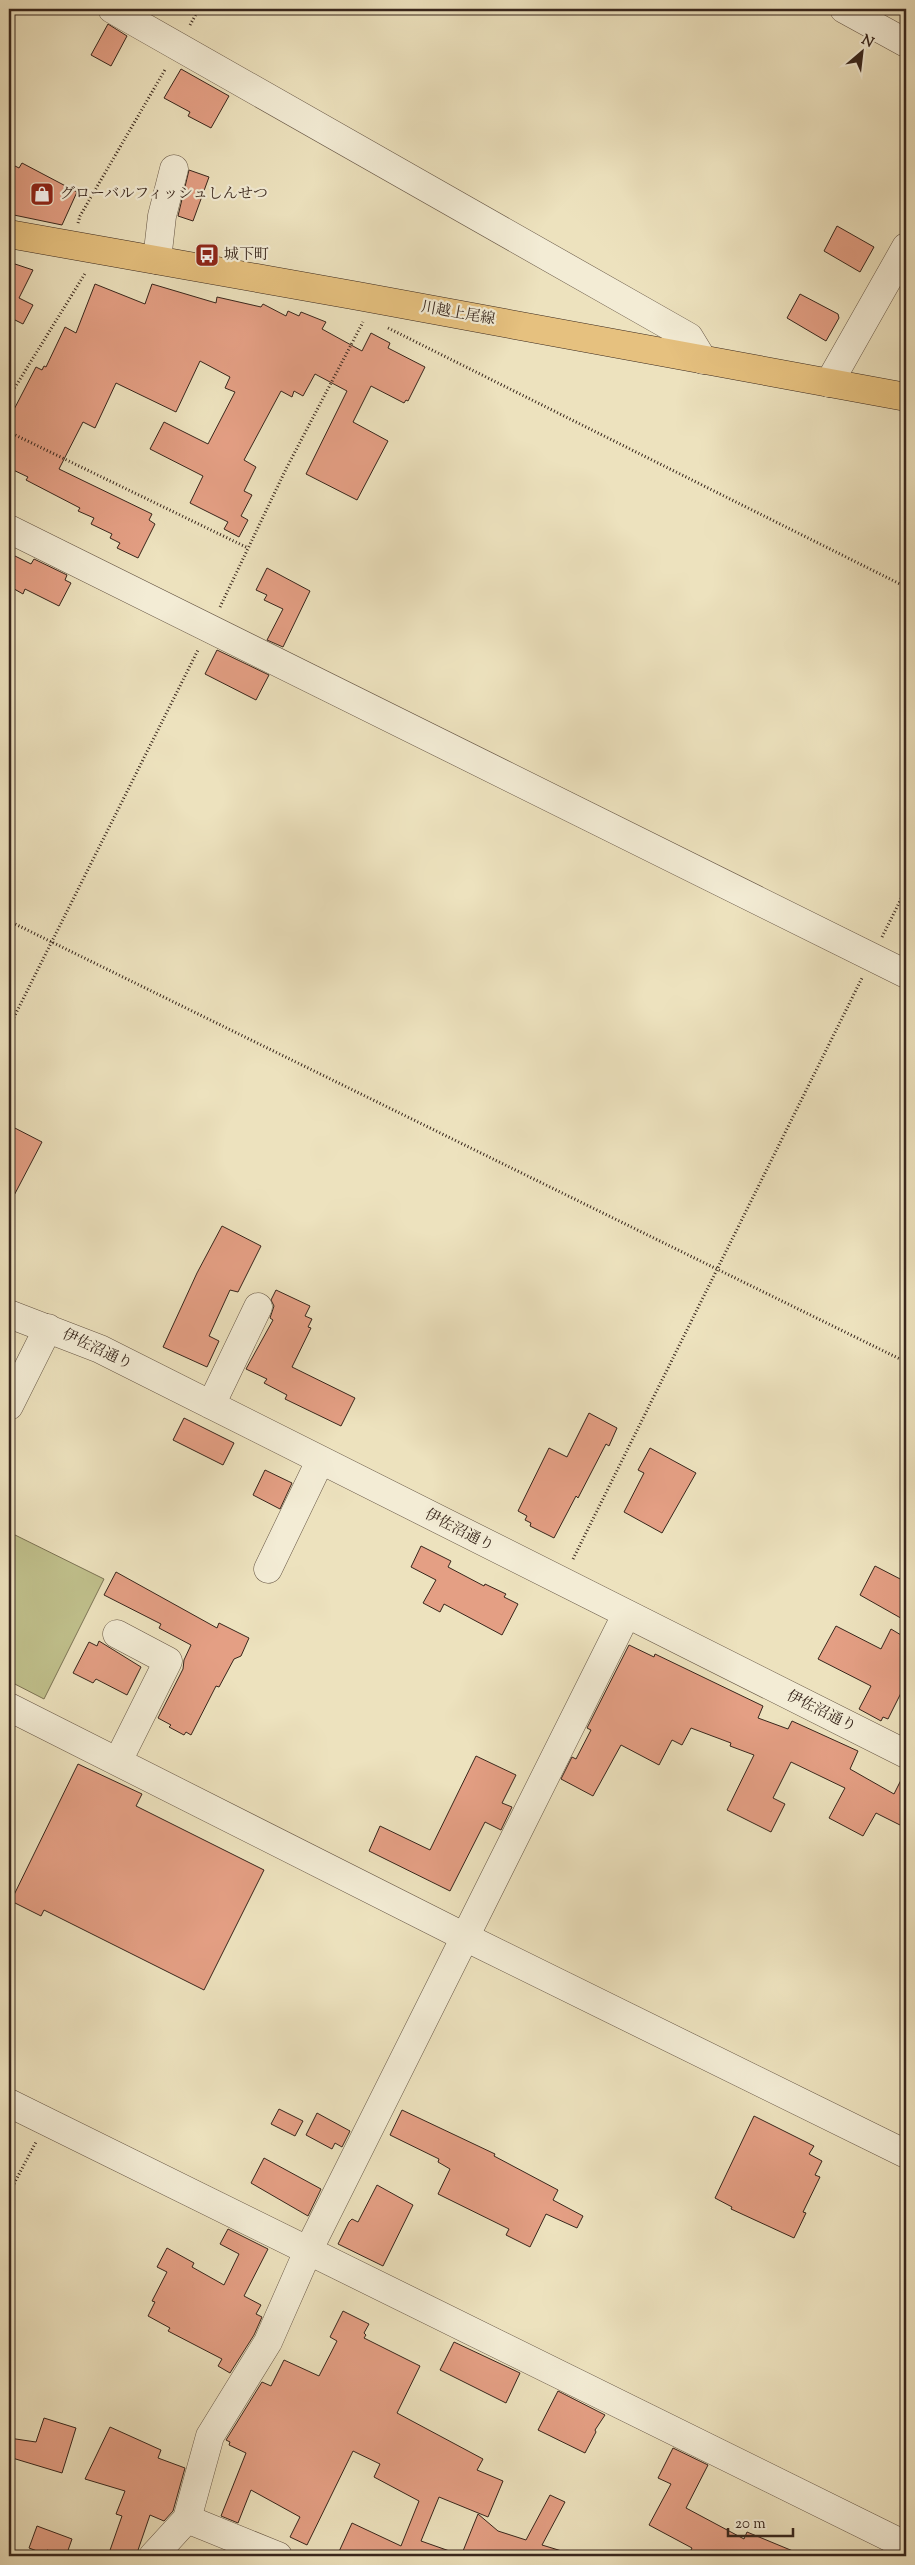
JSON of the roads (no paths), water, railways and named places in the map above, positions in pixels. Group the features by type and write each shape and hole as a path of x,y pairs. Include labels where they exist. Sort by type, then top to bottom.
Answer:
{"main road":[{"name":"川越上尾線","path":"9,234 906,397"}],"street":[{"path":"112,9 689,337 703,360"},
{"path":"844,9 906,43"},
{"path":"157,260 162,216 174,169"},
{"path":"829,383 906,247"},
{"path":"9,529 906,974"},
{"path":"211,1405 258,1307"},
{"name":"伊佐沼通り","path":"9,1314 100,1349 626,1615 906,1754"},
{"path":"9,1406 48,1328"},
{"path":"268,1569 320,1461"},
{"path":"153,2556 187,2519 210,2436 268,2342 308,2251 626,1615"},
{"path":"116,1634 168,1661 118,1761"},
{"path":"9,1707 465,1937 906,2154"},
{"path":"9,2103 901,2543"},
{"path":"187,2519 278,2556"}],"place":[{"name":"グローバルフィッシュしんせつ","path":"42,194"},
{"name":"城下町","path":"207,255"}]}
